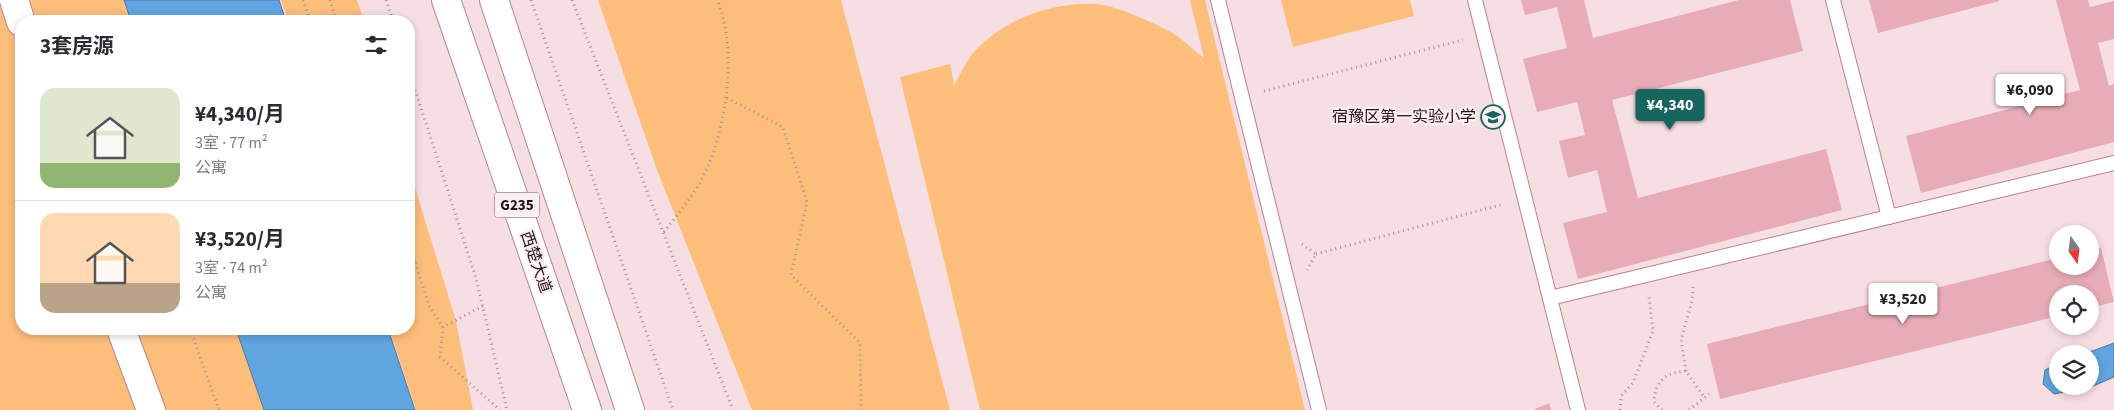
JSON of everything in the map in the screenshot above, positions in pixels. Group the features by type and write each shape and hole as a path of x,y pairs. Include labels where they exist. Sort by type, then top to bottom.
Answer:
{"main road":[{"path":"14,0 19,15"},
{"name":"西楚大道","path":"446,0 587,410"},
{"name":"G235","path":"494,0 630,410"},
{"path":"123,335 151,410"}],"lane":[{"path":"1218,0 1319,410"},
{"path":"1475,0 1578,410"},
{"path":"1833,0 1889,217"},
{"path":"1550,298 2114,162"}],"path":[{"path":"303,0 308,15"},
{"path":"330,0 334,15"},
{"path":"386,0 391,15"},
{"path":"531,0 673,410"},
{"path":"572,0 733,410"},
{"path":"664,232 700,183 718,143 727,98 728,62 722,11 717,0"},
{"path":"1241,97 1483,34"},
{"path":"415,90 476,278 506,410"},
{"path":"727,98 783,127 807,202 792,275 860,343 860,410"},
{"path":"1316,254 1525,198"},
{"path":"415,262 430,308 443,327 440,358 500,410"},
{"path":"1690,265 1692,300 1680,340 1686,371 1704,397"},
{"path":"1623,409 1621,396 1634,383 1653,331 1644,276"},
{"path":"443,327 483,306"},
{"path":"192,335 219,410"},
{"path":"1662,410 1654,402 1654,390 1666,376 1675,372 1686,371"},
{"path":"1689,410 1709,394"}],"shaded area":[{"path":"0,0 124,0 129,15 15,15 15,335 238,335 264,410 0,410"},
{"path":"281,0 357,0 362,15 286,15"},
{"path":"598,0 841,0 950,410 752,410 657,170"},
{"path":"1190,0 1205,0 1305,410 980,410 900,77 950,64 954,85 974,52 1000,30 1030,15 1063,6 1079,4 1104,5 1147,20 1174,34 1204,58"},
{"path":"1281,0 1410,0 1414,16 1293,47"},
{"path":"415,188 456,321 473,410 416,410 391,335 415,335"}],"water":[{"path":"124,0 279,0 284,15 129,15"},
{"path":"238,335 390,335 415,410 264,410"},
{"path":"2114,343 2114,377 2099,384 2099,348"},
{"path":"2049,368 2049,389 2043,384 2045,370"}],"building":[{"path":"1521,0 1584,0 1593,38 1739,0 1790,0 1803,51 1612,100 1638,198 1826,149 1842,210 1578,279 1563,223 1607,212 1597,170 1568,178 1559,141 1585,135 1577,102 1537,112 1523,59 1567,48 1557,7 1525,15"},
{"path":"1869,0 1999,0 1999,1 1878,33"},
{"path":"2056,0 2088,0 2090,7 2114,1 2114,39 2098,43 2109,86 2114,84 2114,142 1921,193 1906,136 2080,90"},
{"path":"2099,248 2101,248 2114,302 2099,306 2099,285 2049,285 2049,318 1720,399 1707,344 2049,260 2049,275 2099,275"},
{"path":"1549,403 1551,410 1533,410"}],"place":[{"name":"宿豫区第一实验小学","path":"1493,117"}]}
